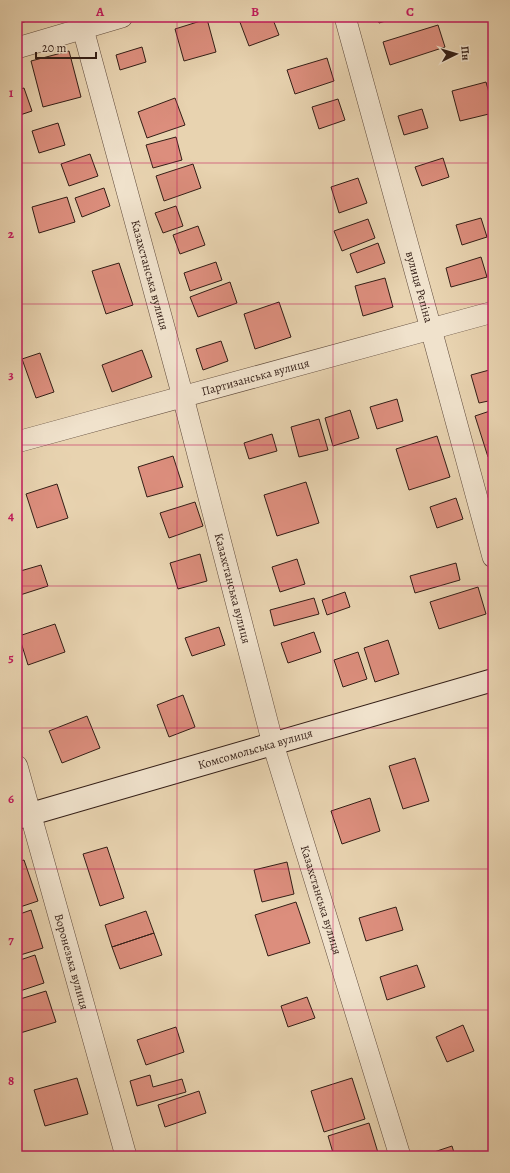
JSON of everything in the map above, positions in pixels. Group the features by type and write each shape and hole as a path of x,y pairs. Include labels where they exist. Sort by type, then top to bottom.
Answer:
{"street":[{"path":"17,48 80,23 122,17"},
{"name":"вулиця Рєпіна","path":"345,17 493,557"},
{"name":"Казахстанська вулиця","path":"80,23 183,397 273,744 400,1156"},
{"name":"Партизанська вулиця","path":"17,442 493,312"},
{"name":"Комсомольська вулиця","path":"24,816 493,680"},
{"name":"Воронезька вулиця","path":"17,766 24,816 126,1156"}],"building":[{"path":"238,17 272,17 279,35 249,46"},
{"path":"377,17 399,17 379,23"},
{"path":"207,19 216,52 184,61 175,29"},
{"path":"438,25 445,47 390,65 383,42"},
{"path":"142,47 146,62 120,70 116,55"},
{"path":"69,51 81,97 43,107 31,61"},
{"path":"327,58 334,81 295,94 287,70"},
{"path":"486,82 493,107 493,113 460,121 452,91"},
{"path":"24,88 32,111 17,116 17,90"},
{"path":"175,98 185,125 147,138 138,112"},
{"path":"338,99 345,120 319,129 312,107"},
{"path":"422,109 428,128 404,135 398,116"},
{"path":"58,123 65,145 39,153 32,131"},
{"path":"176,137 182,160 153,168 146,145"},
{"path":"90,154 98,176 69,186 61,164"},
{"path":"443,158 449,177 422,186 415,167"},
{"path":"193,164 201,188 164,201 156,176"},
{"path":"358,178 367,203 339,213 331,187"},
{"path":"104,188 110,206 82,217 75,198"},
{"path":"67,197 75,222 39,233 32,207"},
{"path":"176,206 183,226 163,233 155,213"},
{"path":"481,218 487,237 462,245 456,225"},
{"path":"368,219 375,238 342,251 334,231"},
{"path":"198,226 205,245 180,254 173,235"},
{"path":"378,243 385,263 357,273 350,254"},
{"path":"481,257 487,277 451,287 446,268"},
{"path":"216,262 222,280 190,291 184,273"},
{"path":"119,263 133,305 106,314 92,271"},
{"path":"385,278 393,307 363,316 355,286"},
{"path":"230,282 237,303 198,317 190,297"},
{"path":"279,302 291,337 255,349 244,314"},
{"path":"221,341 228,361 203,370 196,349"},
{"path":"142,350 152,377 112,392 102,365"},
{"path":"40,353 54,392 36,398 22,359"},
{"path":"493,369 493,400 479,403 471,375"},
{"path":"397,399 403,421 377,429 370,407"},
{"path":"350,410 359,438 333,446 325,418"},
{"path":"493,410 493,456 488,457 475,416"},
{"path":"319,419 328,450 299,457 291,427"},
{"path":"272,434 277,451 249,459 244,443"},
{"path":"437,436 450,477 409,490 396,449"},
{"path":"173,456 183,487 147,497 138,467"},
{"path":"306,482 319,523 277,536 264,495"},
{"path":"57,484 68,518 37,528 26,494"},
{"path":"456,498 463,519 437,528 430,507"},
{"path":"195,502 203,526 169,538 160,513"},
{"path":"200,554 207,581 178,589 170,563"},
{"path":"297,559 305,584 280,592 272,567"},
{"path":"456,563 460,580 415,593 410,576"},
{"path":"41,565 48,586 17,596 17,572"},
{"path":"478,587 486,614 439,629 430,602"},
{"path":"345,592 350,607 327,615 322,600"},
{"path":"314,598 319,614 274,626 270,610"},
{"path":"55,624 65,652 28,665 19,636"},
{"path":"219,627 225,645 192,656 185,638"},
{"path":"314,632 321,652 288,663 281,643"},
{"path":"388,640 399,674 375,682 364,648"},
{"path":"358,652 367,679 343,687 334,660"},
{"path":"183,695 195,727 169,737 157,705"},
{"path":"87,716 100,748 62,763 49,731"},
{"path":"415,758 429,801 403,809 389,766"},
{"path":"370,798 380,831 342,844 331,811"},
{"path":"107,847 124,898 100,906 83,854"},
{"path":"24,860 38,901 17,908 17,862"},
{"path":"287,862 294,894 262,902 254,870"},
{"path":"296,902 310,943 268,956 255,915"},
{"path":"396,907 403,930 366,941 359,918"},
{"path":"31,910 43,948 17,956 17,915"},
{"path":"146,911 154,933 112,947 105,925"},
{"path":"154,933 162,955 120,969 112,947"},
{"path":"35,955 44,983 17,992 17,961"},
{"path":"417,965 425,987 387,1000 380,977"},
{"path":"46,991 56,1022 17,1034 17,1000"},
{"path":"307,997 315,1018 288,1027 281,1006"},
{"path":"463,1025 474,1051 447,1062 436,1037"},
{"path":"176,1027 184,1052 146,1065 137,1040"},
{"path":"150,1075 153,1087 182,1079 186,1092 137,1106 130,1081"},
{"path":"77,1078 88,1114 45,1126 34,1090"},
{"path":"352,1078 365,1119 324,1132 311,1091"},
{"path":"199,1091 206,1113 165,1127 158,1105"},
{"path":"369,1123 379,1156 334,1156 328,1136"},
{"path":"452,1146 455,1156 429,1156 428,1154"},
{"path":"90,1153 91,1156 80,1156"}],"tram line":[{"path":"17,24 41,17"}]}
